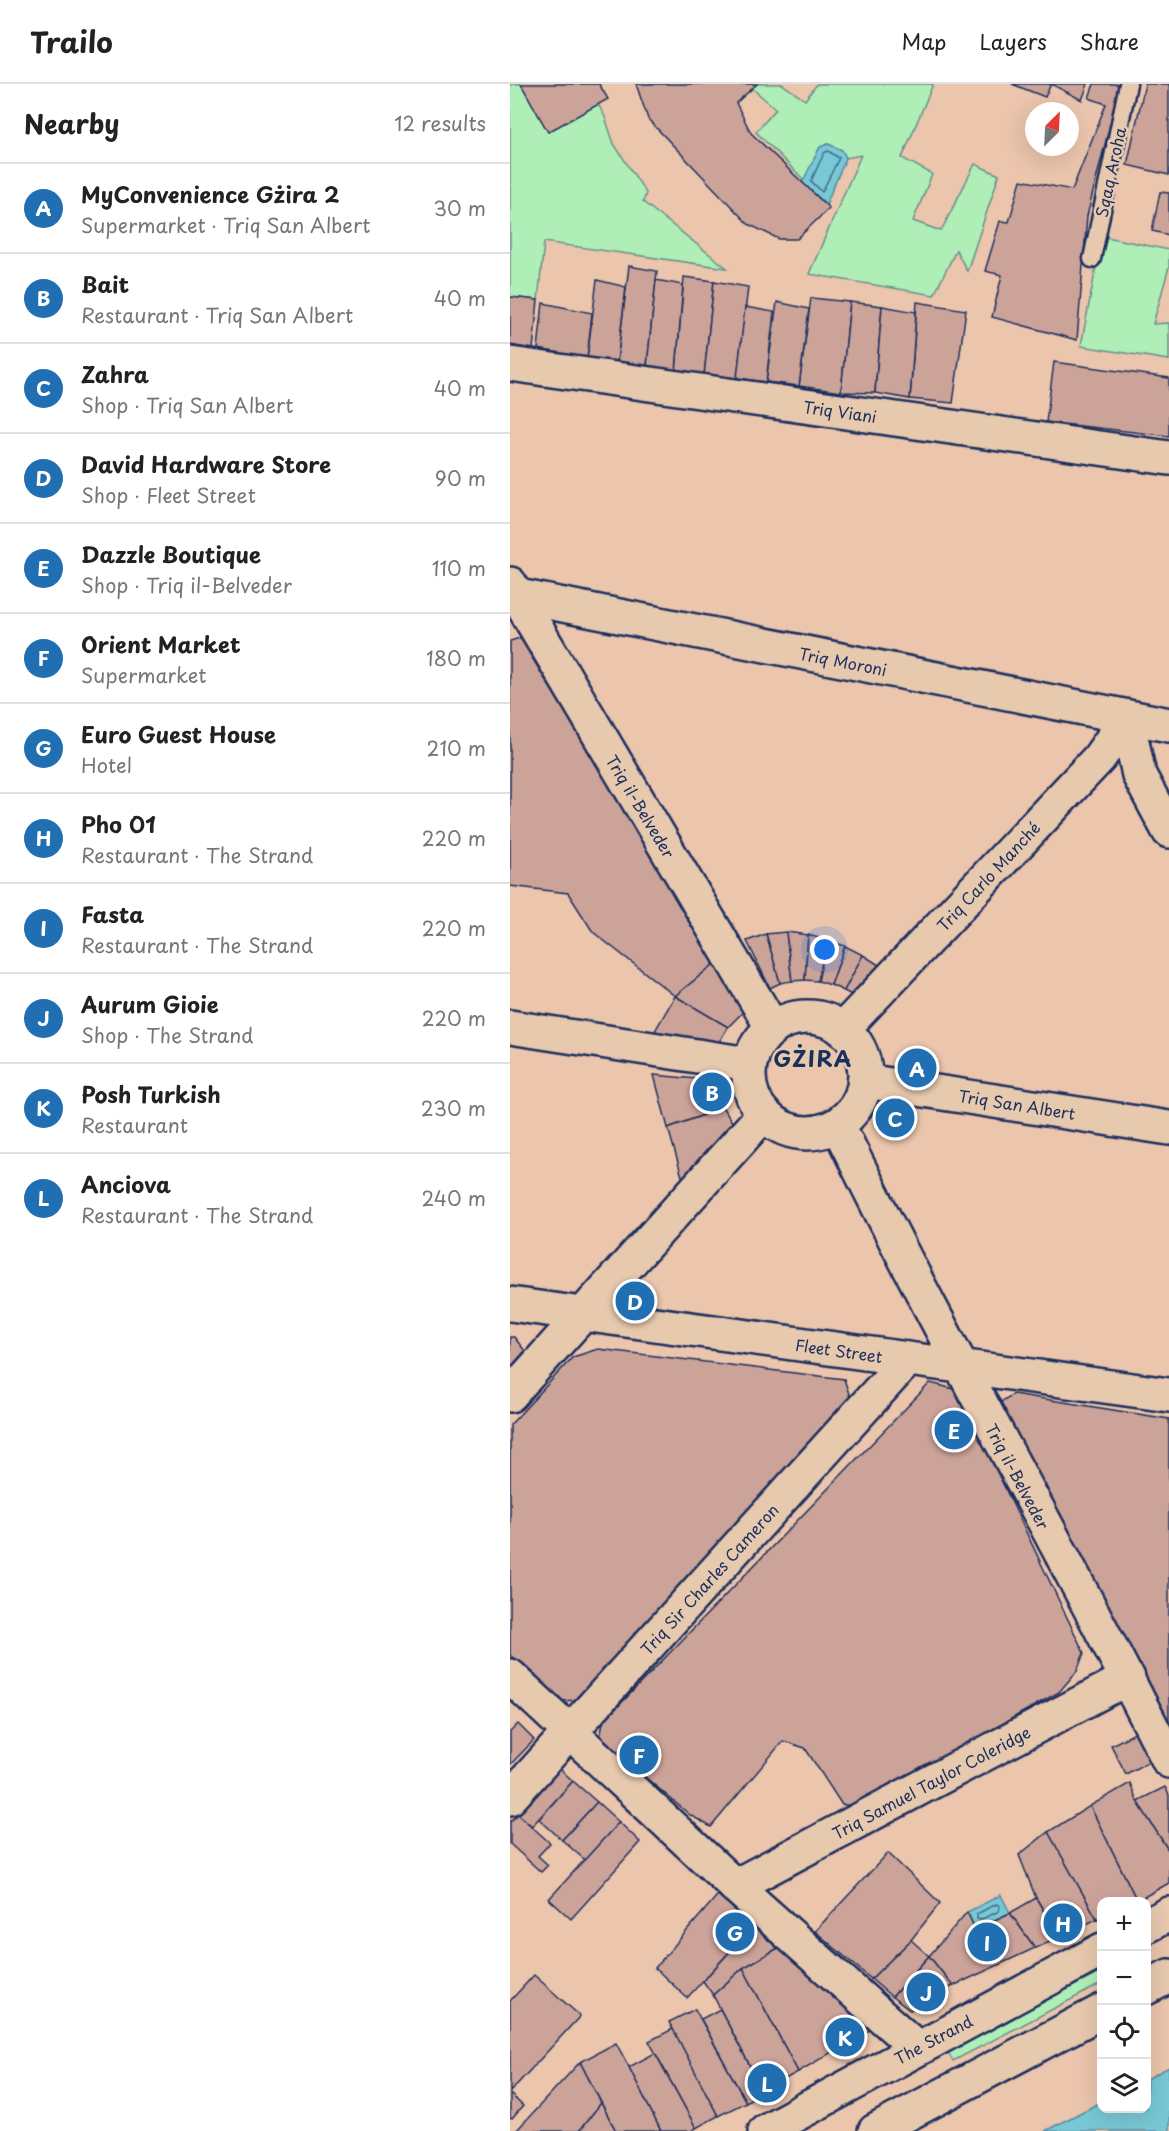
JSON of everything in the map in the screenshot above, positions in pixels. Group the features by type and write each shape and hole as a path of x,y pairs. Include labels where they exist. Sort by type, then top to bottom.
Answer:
{"street":[{"name":"Triq Viani","path":"510,364 1169,458"},
{"name":"Triq Moroni","path":"513,593 1169,725"},
{"name":"Triq il-Belveder","path":"513,593 772,1027"},
{"path":"1127,718 1139,775 1169,831"},
{"name":"Triq Carlo Manché","path":"843,1029 1100,758 1127,718"},
{"path":"808,1016 826,1019 843,1029 856,1043 864,1061 865,1081 857,1106 838,1125 819,1132 799,1133 780,1127 763,1115 753,1100 748,1082 749,1064 758,1041 772,1027 789,1019 808,1016"},
{"path":"510,1027 749,1064"},
{"name":"Triq San Albert","path":"865,1081 1169,1128"},
{"path":"510,1395 763,1115"},
{"name":"Triq il-Belveder","path":"838,1125 960,1367 1128,1678 1169,1761"},
{"name":"Fleet Street","path":"510,1305 583,1313 1169,1395"},
{"name":"Triq Sir Charles Cameron","path":"510,1797 572,1732 907,1360"},
{"path":"510,1676 735,1886 916,2047"},
{"name":"Triq Samuel Taylor Coleridge","path":"735,1886 1128,1678"},
{"path":"1151,1923 1169,1914"},
{"name":"The Strand","path":"765,2131 916,2047 1099,1951"},
{"path":"1151,1985 1169,1976"},
{"path":"875,2131 1097,2014"}],"lane":[{"name":"Sqaq Aroha","path":"1092,259 1128,84"}],"green space":[{"path":"510,84 521,84 548,132 598,104 614,144 646,193 643,202 727,268 544,242 538,300 510,297"},
{"path":"757,84 782,84 805,100 817,84 933,84 902,158 932,174 913,221 941,231 975,164 999,175 967,271 956,250 934,295 809,274 861,155 846,158 842,150 828,144 820,147 804,180 756,132 776,109 752,88"},
{"path":"1102,236 1169,250 1169,267 1153,324 1169,323 1169,360 1081,346"},
{"path":"1097,1974 1097,1986 953,2061 947,2051"}],"water":[{"path":"828,144 842,150 846,158 826,204 802,183 820,147"},
{"path":"1001,1895 1010,1913 975,1929 967,1912"},
{"path":"1169,2067 1169,2131 1045,2131 1097,2104 1097,2113 1151,2113 1151,2077"}],"building":[{"path":"521,84 599,84 608,99 548,132"},
{"path":"636,84 757,84 736,103 751,133 829,208 797,239 779,239 748,224 648,119"},
{"path":"1012,84 1051,84 1045,97"},
{"path":"1051,84 1088,84 1082,100"},
{"path":"1094,84 1120,84 1087,216 1077,340 992,317 1002,275 985,271 1000,221 1009,222 1021,180 1072,190 1106,104 1089,98"},
{"path":"1145,84 1169,84 1169,175 1127,165"},
{"path":"1160,192 1169,193 1169,235 1152,231"},
{"path":"629,266 657,271 647,366 617,362"},
{"path":"684,277 714,281 704,376 676,371"},
{"path":"597,280 626,287 617,362 587,358"},
{"path":"656,280 683,285 676,371 647,366"},
{"path":"714,281 748,287 737,378 704,376"},
{"path":"510,297 538,300 533,349 510,345"},
{"path":"811,298 850,302 841,392 799,386"},
{"path":"777,302 809,309 799,386 766,382"},
{"path":"850,302 882,306 875,393 841,392"},
{"path":"917,302 966,310 953,403 910,399"},
{"path":"543,303 592,313 587,358 538,349"},
{"path":"882,306 916,312 910,399 875,393"},
{"path":"745,307 774,312 766,382 737,378"},
{"path":"1054,362 1169,378 1169,436 1046,422"},
{"path":"520,638 718,961 675,996 593,932 568,893 510,886 510,641"},
{"path":"786,932 792,981 780,983 766,934"},
{"path":"786,932 808,935 805,980 792,981"},
{"path":"766,934 780,983 770,988 747,941"},
{"path":"808,935 827,940 818,981 805,980"},
{"path":"827,940 845,946 831,985 818,981"},
{"path":"845,946 863,955 844,991 831,985"},
{"path":"863,955 879,965 855,997 844,991"},
{"path":"718,961 748,1007 728,1027 675,996"},
{"path":"675,996 728,1027 715,1049 652,1036"},
{"path":"654,1075 718,1081 723,1108 668,1128"},
{"path":"723,1108 740,1134 683,1180 668,1128"},
{"path":"510,1337 514,1337 525,1351 510,1368"},
{"path":"598,1349 844,1379 850,1397 580,1700 559,1701 510,1655 510,1425 573,1357"},
{"path":"930,1383 958,1390 1084,1653 1077,1671 1059,1692 857,1805 842,1805 805,1748 783,1741 711,1827 690,1815 600,1739 603,1722"},
{"path":"1013,1394 1169,1419 1169,1736 995,1406"},
{"path":"518,1724 534,1740 510,1765 510,1732"},
{"path":"1141,1730 1155,1758 1126,1774 1111,1745"},
{"path":"559,1768 573,1781 532,1826 518,1814"},
{"path":"573,1781 597,1802 562,1840 539,1819"},
{"path":"1130,1783 1137,1801 1169,1851 1169,1883 1144,1897 1135,1897 1090,1806"},
{"path":"1165,1787 1169,1795 1169,1851 1137,1801"},
{"path":"597,1802 619,1822 585,1860 562,1840"},
{"path":"1090,1806 1135,1897 1097,1897 1097,1919 1048,1832"},
{"path":"518,1814 550,1843 538,1856 548,1865 541,1872 510,1844 510,1822"},
{"path":"619,1822 640,1842 571,1919 549,1899"},
{"path":"1048,1832 1097,1919 1059,1937 1036,1898 1019,1855"},
{"path":"888,1853 940,1903 911,1940 871,1979 815,1931"},
{"path":"722,1890 757,1922 687,1998 655,1968"},
{"path":"1036,1898 1059,1937 1035,1948 1010,1913"},
{"path":"967,1912 975,1929 1010,1913 1035,1948 953,1986 929,1956"},
{"path":"757,1922 782,1946 743,1968 713,1995 703,1981"},
{"path":"911,1940 929,1956 892,1997 871,1979"},
{"path":"782,1946 875,2027 798,2072 743,1968"},
{"path":"929,1956 953,1986 910,2010 892,1997"},
{"path":"743,1968 798,2072 763,2091 713,1995"},
{"path":"534,1975 580,2016 510,2092 510,2001"},
{"path":"695,2009 746,2102 718,2116 669,2022"},
{"path":"720,2009 763,2091 746,2102 701,2019"},
{"path":"673,2029 718,2116 696,2128 649,2041"},
{"path":"616,2043 661,2131 616,2131 580,2062"},
{"path":"655,2053 696,2128 691,2131 661,2131 629,2067"},
{"path":"580,2062 601,2103 579,2131 516,2131"},
{"path":"510,2094 523,2106 512,2119 510,2118"},
{"path":"601,2103 616,2131 579,2131"}],"place":[{"name":"MyConvenience Gżira 2","path":"917,1068"},
{"name":"Bait","path":"712,1092"},
{"name":"Zahra","path":"895,1118"},
{"name":"David Hardware Store","path":"635,1301"},
{"name":"Dazzle Boutique","path":"954,1430"},
{"name":"Orient Market","path":"639,1755"},
{"name":"Pho 01","path":"1063,1923"},
{"name":"Euro Guest House","path":"735,1932"},
{"name":"Fasta","path":"987,1942"},
{"name":"Aurum Gioie","path":"926,1992"},
{"name":"Posh Turkish","path":"845,2037"},
{"name":"Anciova","path":"767,2083"}],"district":[{"name":"GŻIRA","path":"813,1057"}]}
